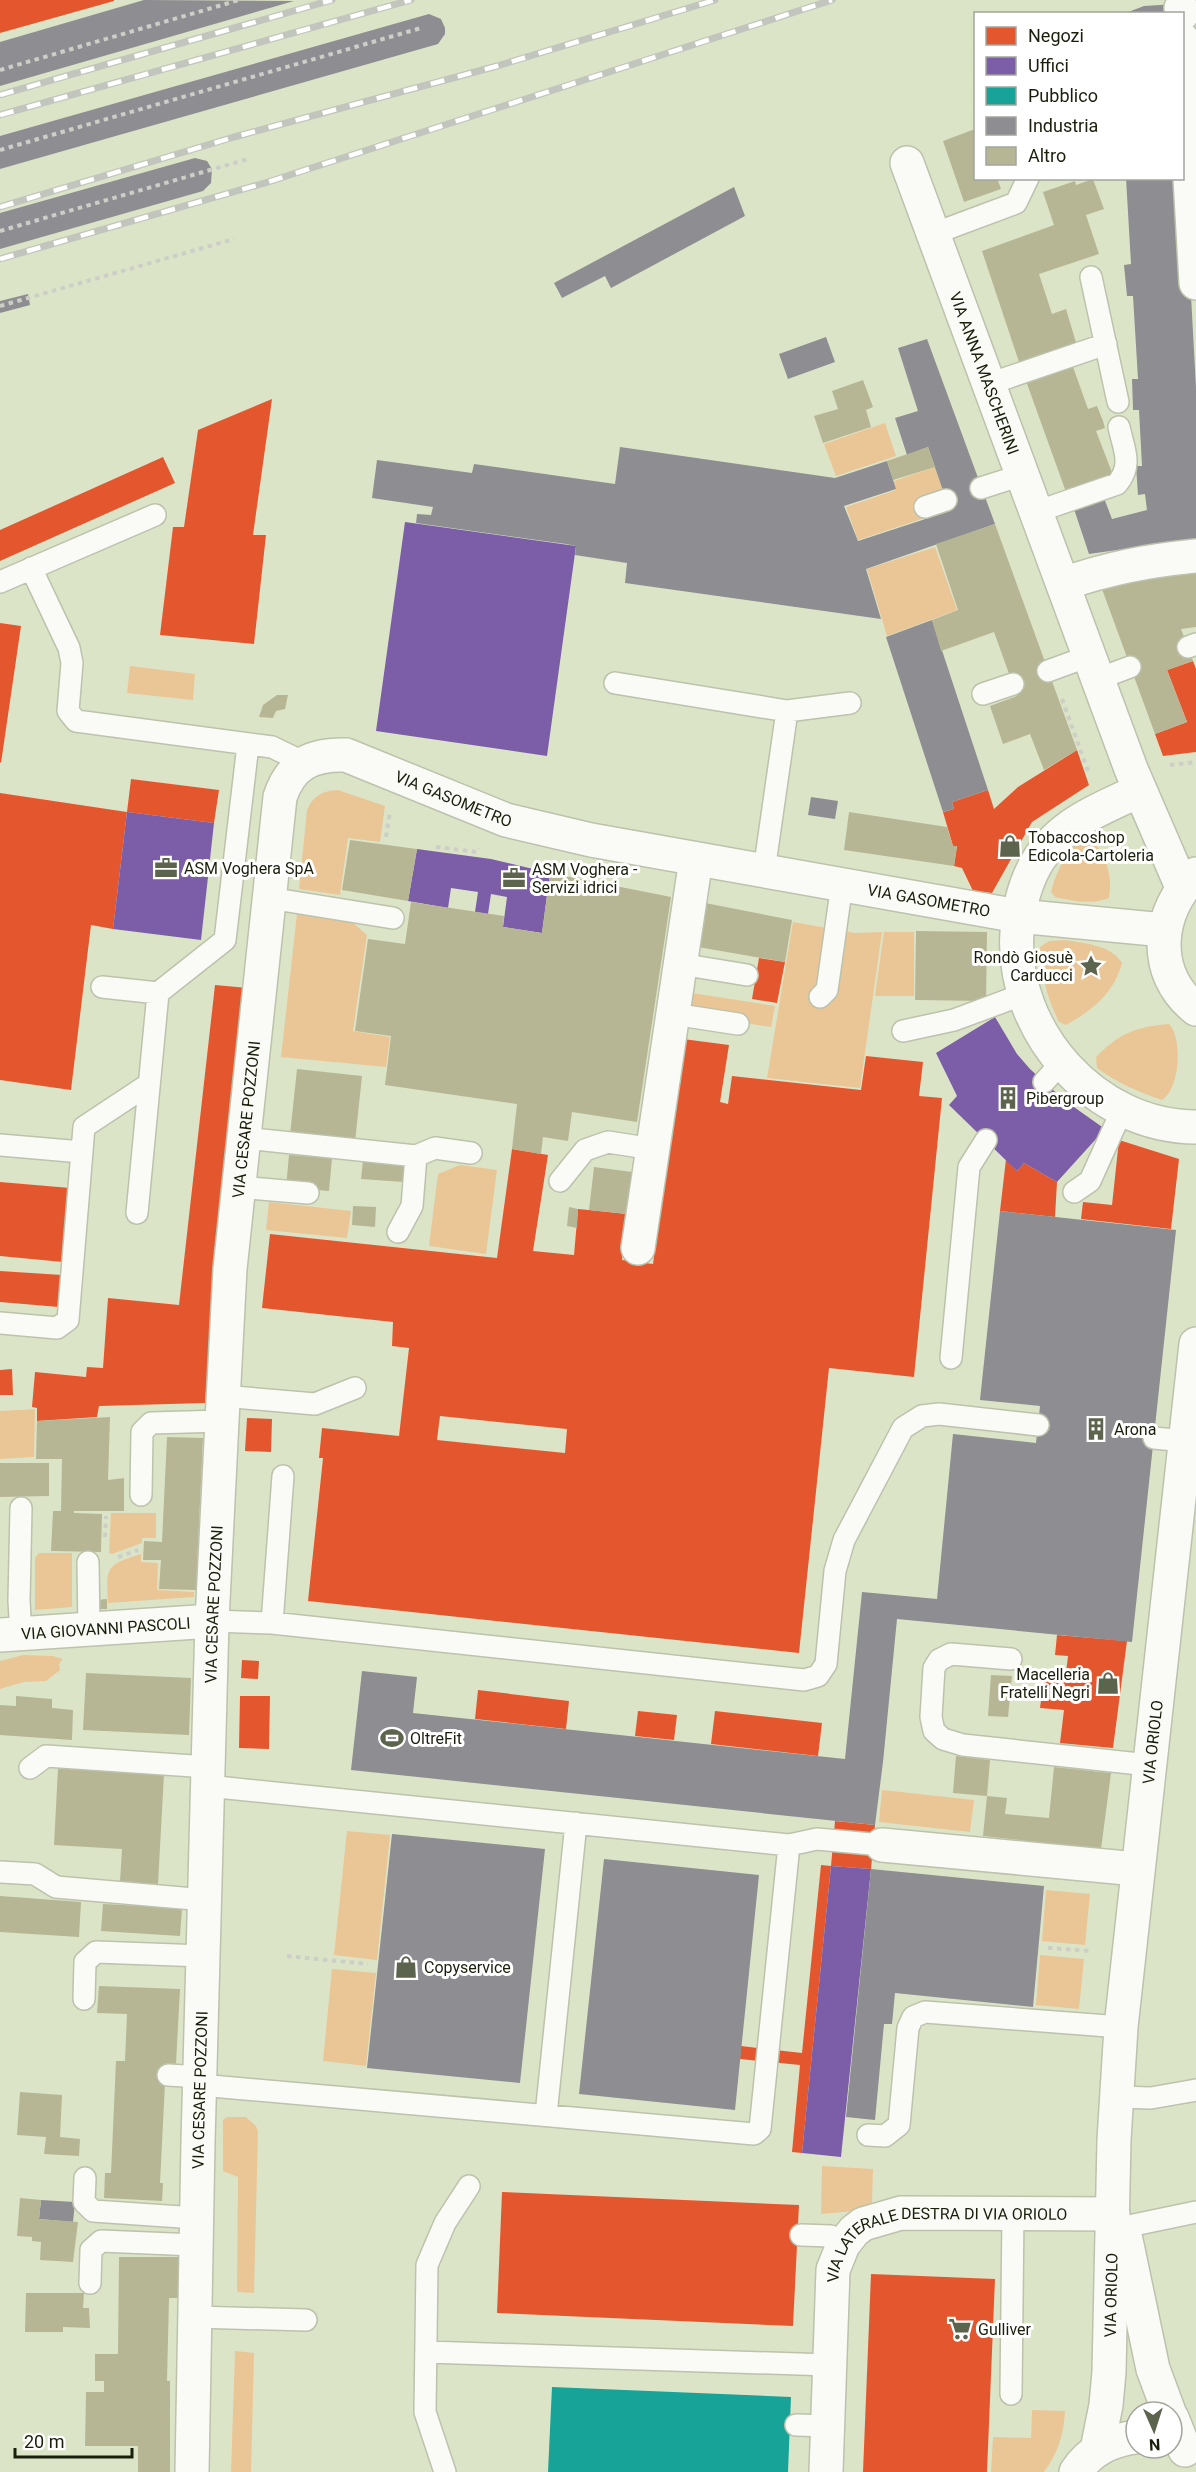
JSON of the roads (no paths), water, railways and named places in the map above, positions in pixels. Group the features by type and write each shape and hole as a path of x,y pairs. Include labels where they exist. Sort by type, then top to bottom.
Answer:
{"street":[{"path":"1184,58 1196,283"},
{"name":"VIA ANNA MASCHERINI","path":"907,162 1139,791 1189,880"},
{"path":"1063,584 1102,570 1196,556"},
{"name":"VIA GASOMETRO","path":"311,760 345,755 506,820 591,840 1018,916 1164,930"},
{"name":"VIA CESARE POZZONI","path":"192,2472 185,2410 184,2371 195,2317 196,2232 189,2079 203,1956 212,1621 230,1269 280,797 290,776 311,760"},
{"path":"1139,791 1083,817 1056,838 1039,859 1026,886 1018,916 1016,942 1018,968 1024,994 1046,1042 1053,1072 1079,1082 1122,1110 1167,1124 1196,1128"},
{"path":"639,1248 696,859"},
{"path":"1189,880 1167,914 1164,950 1168,970 1177,988 1196,1008"},
{"name":"VIA ORIOLO","path":"1087,2461 1107,2405 1119,2221 1114,2140 1127,1955 1149,1765 1180,1435 1196,1344"},
{"name":"VIA GIOVANNI PASCOLI","path":"10,1635 212,1621"},
{"path":"882,1845 1137,1869"},
{"name":"VIA LATERALE DESTRA DI VIA ORIOLO","path":"826,2472 812,2425 829,2365 833,2270 843,2245 854,2231 863,2224 901,2213 1013,2213 1119,2221"},
{"name":"VIA ORIOLO","path":"1119,2221 1153,2369 1165,2400"},
{"path":"1087,2461 1124,2439"}],"lane":[{"path":"933,234 1016,204 1028,180"},
{"path":"1091,277 1118,402"},
{"path":"989,384 1106,344"},
{"path":"1036,512 1117,484 1126,474 1127,466 1119,427"},
{"path":"981,489 1022,475"},
{"path":"925,507 946,500"},
{"path":"0,582 155,515"},
{"path":"31,568 69,648 72,663 68,711 76,721 272,747 311,760"},
{"path":"1048,671 1130,667"},
{"path":"615,683 787,711 850,703"},
{"path":"983,694 1013,684"},
{"path":"764,871 787,711"},
{"path":"102,987 158,993 225,940 248,745"},
{"path":"820,997 827,990 842,884"},
{"path":"269,898 393,918"},
{"path":"680,964 747,975"},
{"path":"137,1212 158,993"},
{"path":"903,1031 954,1020 1024,994"},
{"path":"673,1014 738,1024"},
{"path":"0,1323 57,1328 68,1320 84,1127 149,1084"},
{"path":"1074,1192 1090,1181 1122,1110"},
{"path":"244,1138 416,1156 435,1148 471,1153"},
{"path":"951,1358 969,1167 986,1140"},
{"path":"560,1181 585,1150 608,1142 653,1149"},
{"path":"0,1145 82,1152"},
{"path":"398,1232 412,1206 416,1156"},
{"path":"238,1187 308,1193"},
{"path":"141,1496 142,1432 151,1423 223,1409 315,1404 355,1388"},
{"path":"212,1621 272,1623 804,1680 818,1676 826,1664 835,1571 844,1540 903,1428 922,1416 939,1413 1038,1425"},
{"path":"272,1623 283,1476"},
{"path":"10,1635 19,1601 21,1508"},
{"path":"88,1562 89,1629"},
{"path":"1011,1659 951,1654 939,1660 934,1668 931,1717 934,1731 943,1739 963,1745 1149,1765"},
{"path":"30,1768 46,1756 208,1770 576,1823 789,1845 817,1839 882,1845"},
{"path":"546,2115 576,1823"},
{"path":"189,2079 754,2134 760,2129 789,1845"},
{"path":"0,1872 35,1874 56,1887 205,1900"},
{"path":"84,1999 85,1962 96,1952 203,1956"},
{"path":"868,2135 885,2136 899,2125 908,2028 913,2017 926,2012 1121,2027"},
{"path":"1117,2097 1151,2098 1196,2090"},
{"path":"85,2178 84,2202 93,2211 196,2232"},
{"path":"445,2472 425,2412 427,2265 444,2223 469,2186"},
{"path":"1119,2221 1196,2212"},
{"path":"1011,2394 1013,2213"},
{"path":"90,2283 92,2250 101,2241 196,2232"},
{"path":"801,2235 831,2236 843,2245"},
{"path":"195,2317 306,2320"},
{"path":"427,2352 829,2365"}],"railway":[{"path":"0,95 332,0"},
{"path":"0,115 411,0"},
{"path":"0,207 234,137 497,66 715,0"},
{"path":"0,259 268,182 832,0"}],"place":[{"name":"Tobaccoshop Edicola-Cartoleria","path":"1010,846"},
{"name":"ASM Voghera SpA","path":"166,868"},
{"name":"ASM Voghera - Servizi idrici","path":"514,878"},
{"name":"Rondò Giosuè Carducci","path":"1091,966"},
{"name":"Pibergroup","path":"1008,1098"},
{"name":"Arona","path":"1096,1429"},
{"name":"Macelleria Fratelli Negri","path":"1108,1683"},
{"name":"OltreFit","path":"392,1738"},
{"name":"Copyservice","path":"406,1967"},
{"name":"Gulliver","path":"960,2329"}]}
